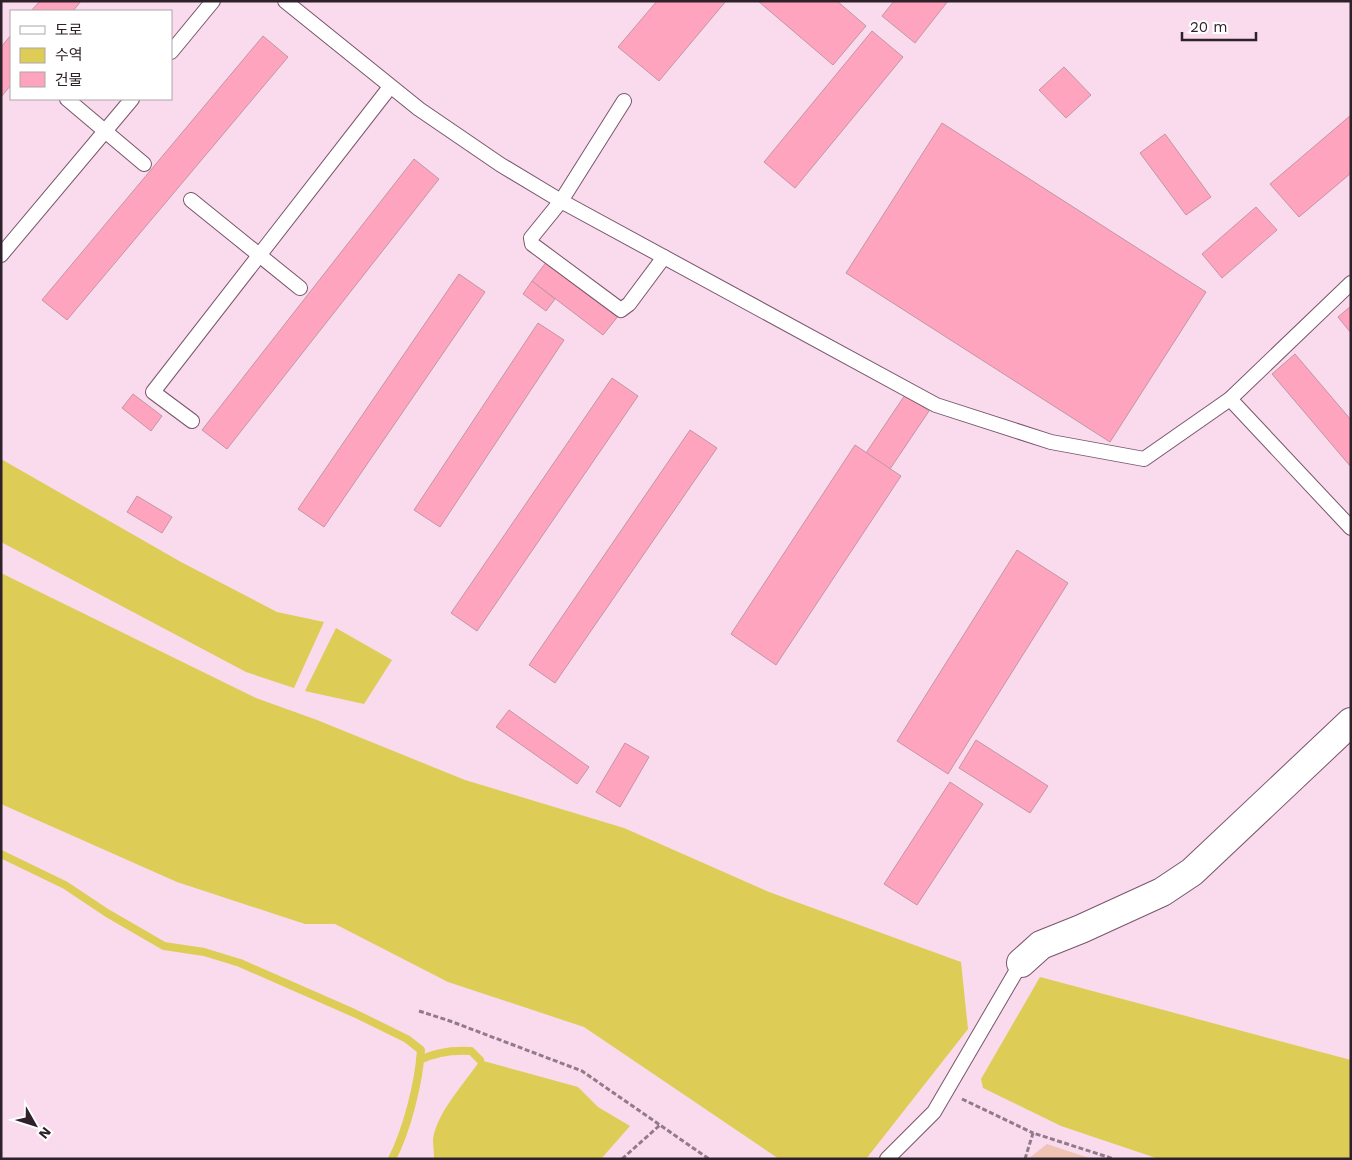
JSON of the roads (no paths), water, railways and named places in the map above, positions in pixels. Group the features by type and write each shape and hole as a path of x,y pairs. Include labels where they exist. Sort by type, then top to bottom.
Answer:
{"street":[{"path":"1021,963 1041,945 1162,892 1192,872 1351,722"}],"lane":[{"path":"172,51 213,1"},
{"path":"285,1 390,87 501,166 561,201 936,405 1051,442 1144,459 1230,399 1351,283"},
{"path":"192,421 153,392 390,87"},
{"path":"68,100 144,164"},
{"path":"1,255 131,100"},
{"path":"624,101 561,201 531,238 532,244 621,310 629,304 664,257"},
{"path":"191,200 300,288"},
{"path":"1230,399 1351,528"},
{"path":"887,1159 934,1112 948,1092 1021,963"}],"water":[{"path":"1,459 181,562 277,612 324,622 294,688 246,672 1,542"},
{"path":"1,573 256,698 317,720 465,780 624,828 769,892 961,962 968,1029 866,1159 779,1159 584,1027 448,982 335,924 305,924 177,882 1,804"},
{"path":"336,628 392,660 364,704 305,691"},
{"path":"1040,977 1351,1060 1351,1159 1159,1159 1061,1126 983,1088 981,1079"},
{"path":"480,1060 578,1087 598,1107 630,1126 601,1159 434,1159 433,1139 440,1118"}],"waterway":[{"path":"1,854 65,885 107,913 164,946 204,952 240,963 354,1013 407,1039 421,1050 420,1063 407,1120 392,1159"},
{"path":"420,1060 439,1053 452,1051 471,1051 480,1060"}]}
